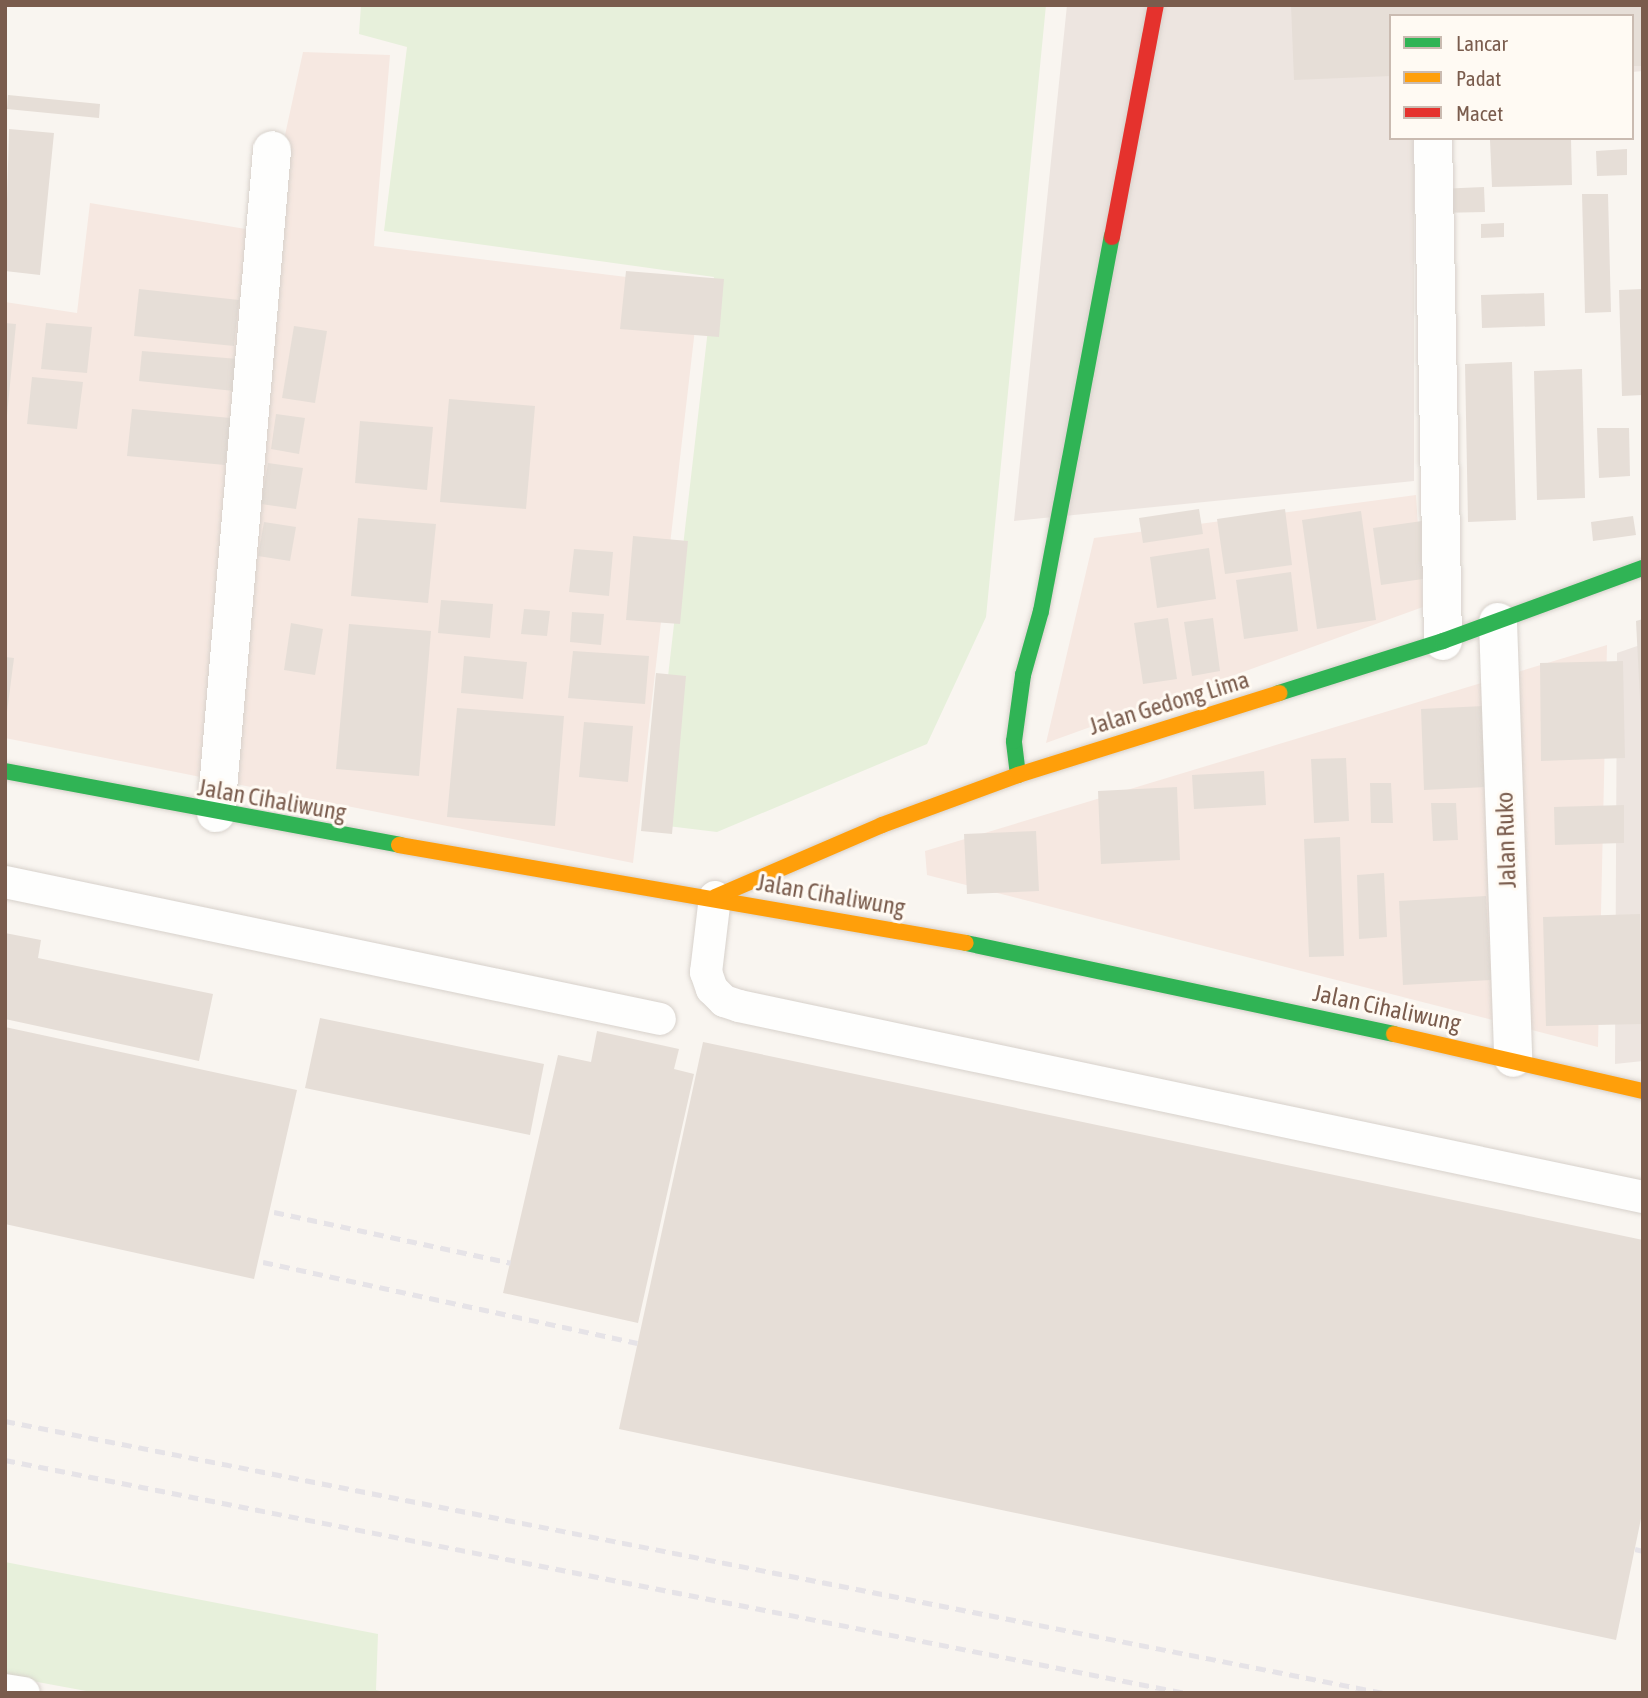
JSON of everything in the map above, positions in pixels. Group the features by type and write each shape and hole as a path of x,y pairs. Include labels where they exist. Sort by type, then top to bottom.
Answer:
{"main road":[{"path":"1018,775 1014,741 1023,675 1041,611 1156,5"},
{"name":"Jalan Gedong Lima","path":"715,897 882,825 1018,775 1443,641 1643,568"},
{"name":"Jalan Cihaliwung","path":"5,771 216,813 583,879 715,897 1183,986 1513,1058 1643,1091"}],"street":[{"path":"1433,140 1443,641"},
{"path":"216,813 272,150"},
{"name":"Jalan Ruko","path":"1498,622 1513,1058"}],"lane":[{"path":"5,882 660,1019"},
{"path":"715,897 706,956 712,989 724,1001 739,1006 1643,1197"},
{"path":"5,1690 24,1693"}],"shaded area":[{"path":"1067,5 1643,5 1643,71 1634,72 1634,14 1389,14 1389,140 1414,140 1414,481 1014,521"},
{"path":"303,52 390,55 374,246 700,286 633,863 5,738 5,302 77,313 90,203 264,232"},
{"path":"1416,495 1423,607 1046,743 1094,538"},
{"path":"1643,644 1643,1061 1615,1064 1617,653"},
{"path":"1607,645 1598,1047 927,875 925,851"}],"green space":[{"path":"361,5 1046,5 986,617 927,744 717,832 651,824 714,277 384,231 407,47 359,34"},
{"path":"5,1562 378,1634 376,1690 389,1693 97,1693 5,1676"}],"building":[{"path":"1291,5 1643,5 1643,66 1634,66 1634,14 1389,14 1389,76 1294,80"},
{"path":"8,95 100,104 99,118 7,109"},
{"path":"9,129 54,133 40,275 5,271"},
{"path":"1490,140 1571,140 1572,185 1492,187"},
{"path":"1627,149 1627,175 1597,176 1596,151"},
{"path":"1484,187 1485,212 1438,213 1438,189"},
{"path":"1582,194 1608,194 1611,312 1585,313"},
{"path":"1504,223 1504,237 1481,238 1481,224"},
{"path":"626,271 724,279 719,337 620,329"},
{"path":"139,289 239,300 234,346 134,336"},
{"path":"1643,289 1643,395 1622,396 1619,290"},
{"path":"1544,293 1545,326 1482,328 1481,295"},
{"path":"5,323 16,324 7,415 5,415"},
{"path":"46,323 92,327 87,373 41,369"},
{"path":"294,326 327,331 315,403 282,398"},
{"path":"142,351 238,359 234,391 139,381"},
{"path":"1512,362 1516,520 1468,522 1465,364"},
{"path":"1582,369 1585,498 1537,500 1534,371"},
{"path":"32,377 83,382 77,429 27,424"},
{"path":"449,399 535,406 526,509 440,502"},
{"path":"132,409 231,418 225,465 127,456"},
{"path":"276,414 305,418 299,454 271,449"},
{"path":"360,421 433,427 427,490 355,483"},
{"path":"1597,428 1629,428 1630,476 1599,478"},
{"path":"268,463 303,468 296,509 261,504"},
{"path":"1199,509 1203,534 1143,543 1139,518"},
{"path":"1285,509 1292,565 1225,574 1217,519"},
{"path":"1361,511 1376,620 1317,629 1302,520"},
{"path":"1633,516 1636,535 1593,541 1591,522"},
{"path":"358,518 436,524 428,603 351,596"},
{"path":"1422,521 1430,578 1381,585 1373,528"},
{"path":"264,522 296,527 290,561 258,556"},
{"path":"633,536 688,541 680,624 626,620"},
{"path":"1209,548 1216,599 1157,608 1150,557"},
{"path":"574,549 613,552 609,596 569,592"},
{"path":"1291,572 1298,631 1244,639 1236,580"},
{"path":"441,600 493,604 490,638 438,633"},
{"path":"524,609 550,611 547,636 521,634"},
{"path":"572,612 604,614 601,645 570,642"},
{"path":"1168,618 1177,679 1143,684 1134,623"},
{"path":"1213,618 1220,671 1192,676 1184,622"},
{"path":"1643,619 1643,720 1641,720 1636,621"},
{"path":"291,623 323,629 315,675 284,670"},
{"path":"349,624 431,631 419,776 336,769"},
{"path":"573,651 649,656 645,704 568,698"},
{"path":"464,656 527,662 523,699 461,693"},
{"path":"5,657 14,658 7,712 5,712"},
{"path":"1623,661 1625,758 1541,761 1540,663"},
{"path":"656,673 686,676 672,834 641,831"},
{"path":"1484,706 1487,787 1424,790 1421,709"},
{"path":"457,708 564,716 555,826 447,817"},
{"path":"584,722 633,726 628,782 579,777"},
{"path":"1346,758 1349,821 1314,823 1311,759"},
{"path":"1264,771 1266,805 1194,809 1192,775"},
{"path":"1370,783 1391,783 1393,823 1371,823"},
{"path":"1177,787 1180,860 1101,864 1098,791"},
{"path":"1431,803 1456,803 1458,840 1433,841"},
{"path":"1624,805 1624,843 1555,845 1554,807"},
{"path":"1036,831 1039,891 967,894 964,834"},
{"path":"1340,837 1344,956 1309,957 1304,839"},
{"path":"1384,873 1387,937 1359,939 1357,875"},
{"path":"1486,896 1491,980 1403,985 1399,901"},
{"path":"1640,914 1643,1024 1546,1026 1543,917"},
{"path":"5,933 41,940 38,958 213,994 199,1061 5,1019"},
{"path":"320,1018 544,1064 530,1135 305,1088"},
{"path":"5,1027 297,1090 254,1279 5,1224"},
{"path":"597,1031 679,1049 674,1069 694,1074 638,1323 503,1293 558,1055 591,1062"},
{"path":"703,1042 1643,1240 1643,1509 1616,1640 619,1429"}],"railway":[{"path":"274,1212 511,1263"},
{"path":"263,1262 637,1343"},
{"path":"5,1421 1384,1693"},
{"path":"5,1460 1185,1693"},
{"path":"1635,1549 1643,1551"}],"traffic: fast":[{"path":"1018,775 1014,741 1023,675 1041,611 1112,237"},
{"path":"1279,693 1443,641 1643,568"},
{"path":"5,771 399,845"},
{"path":"966,943 1394,1034"}],"traffic: slow":[{"path":"715,897 882,825 1018,775 1279,693"},
{"path":"399,845 966,943"},
{"path":"1394,1034 1643,1091"}],"traffic: jam":[{"path":"1112,237 1156,5"}]}
